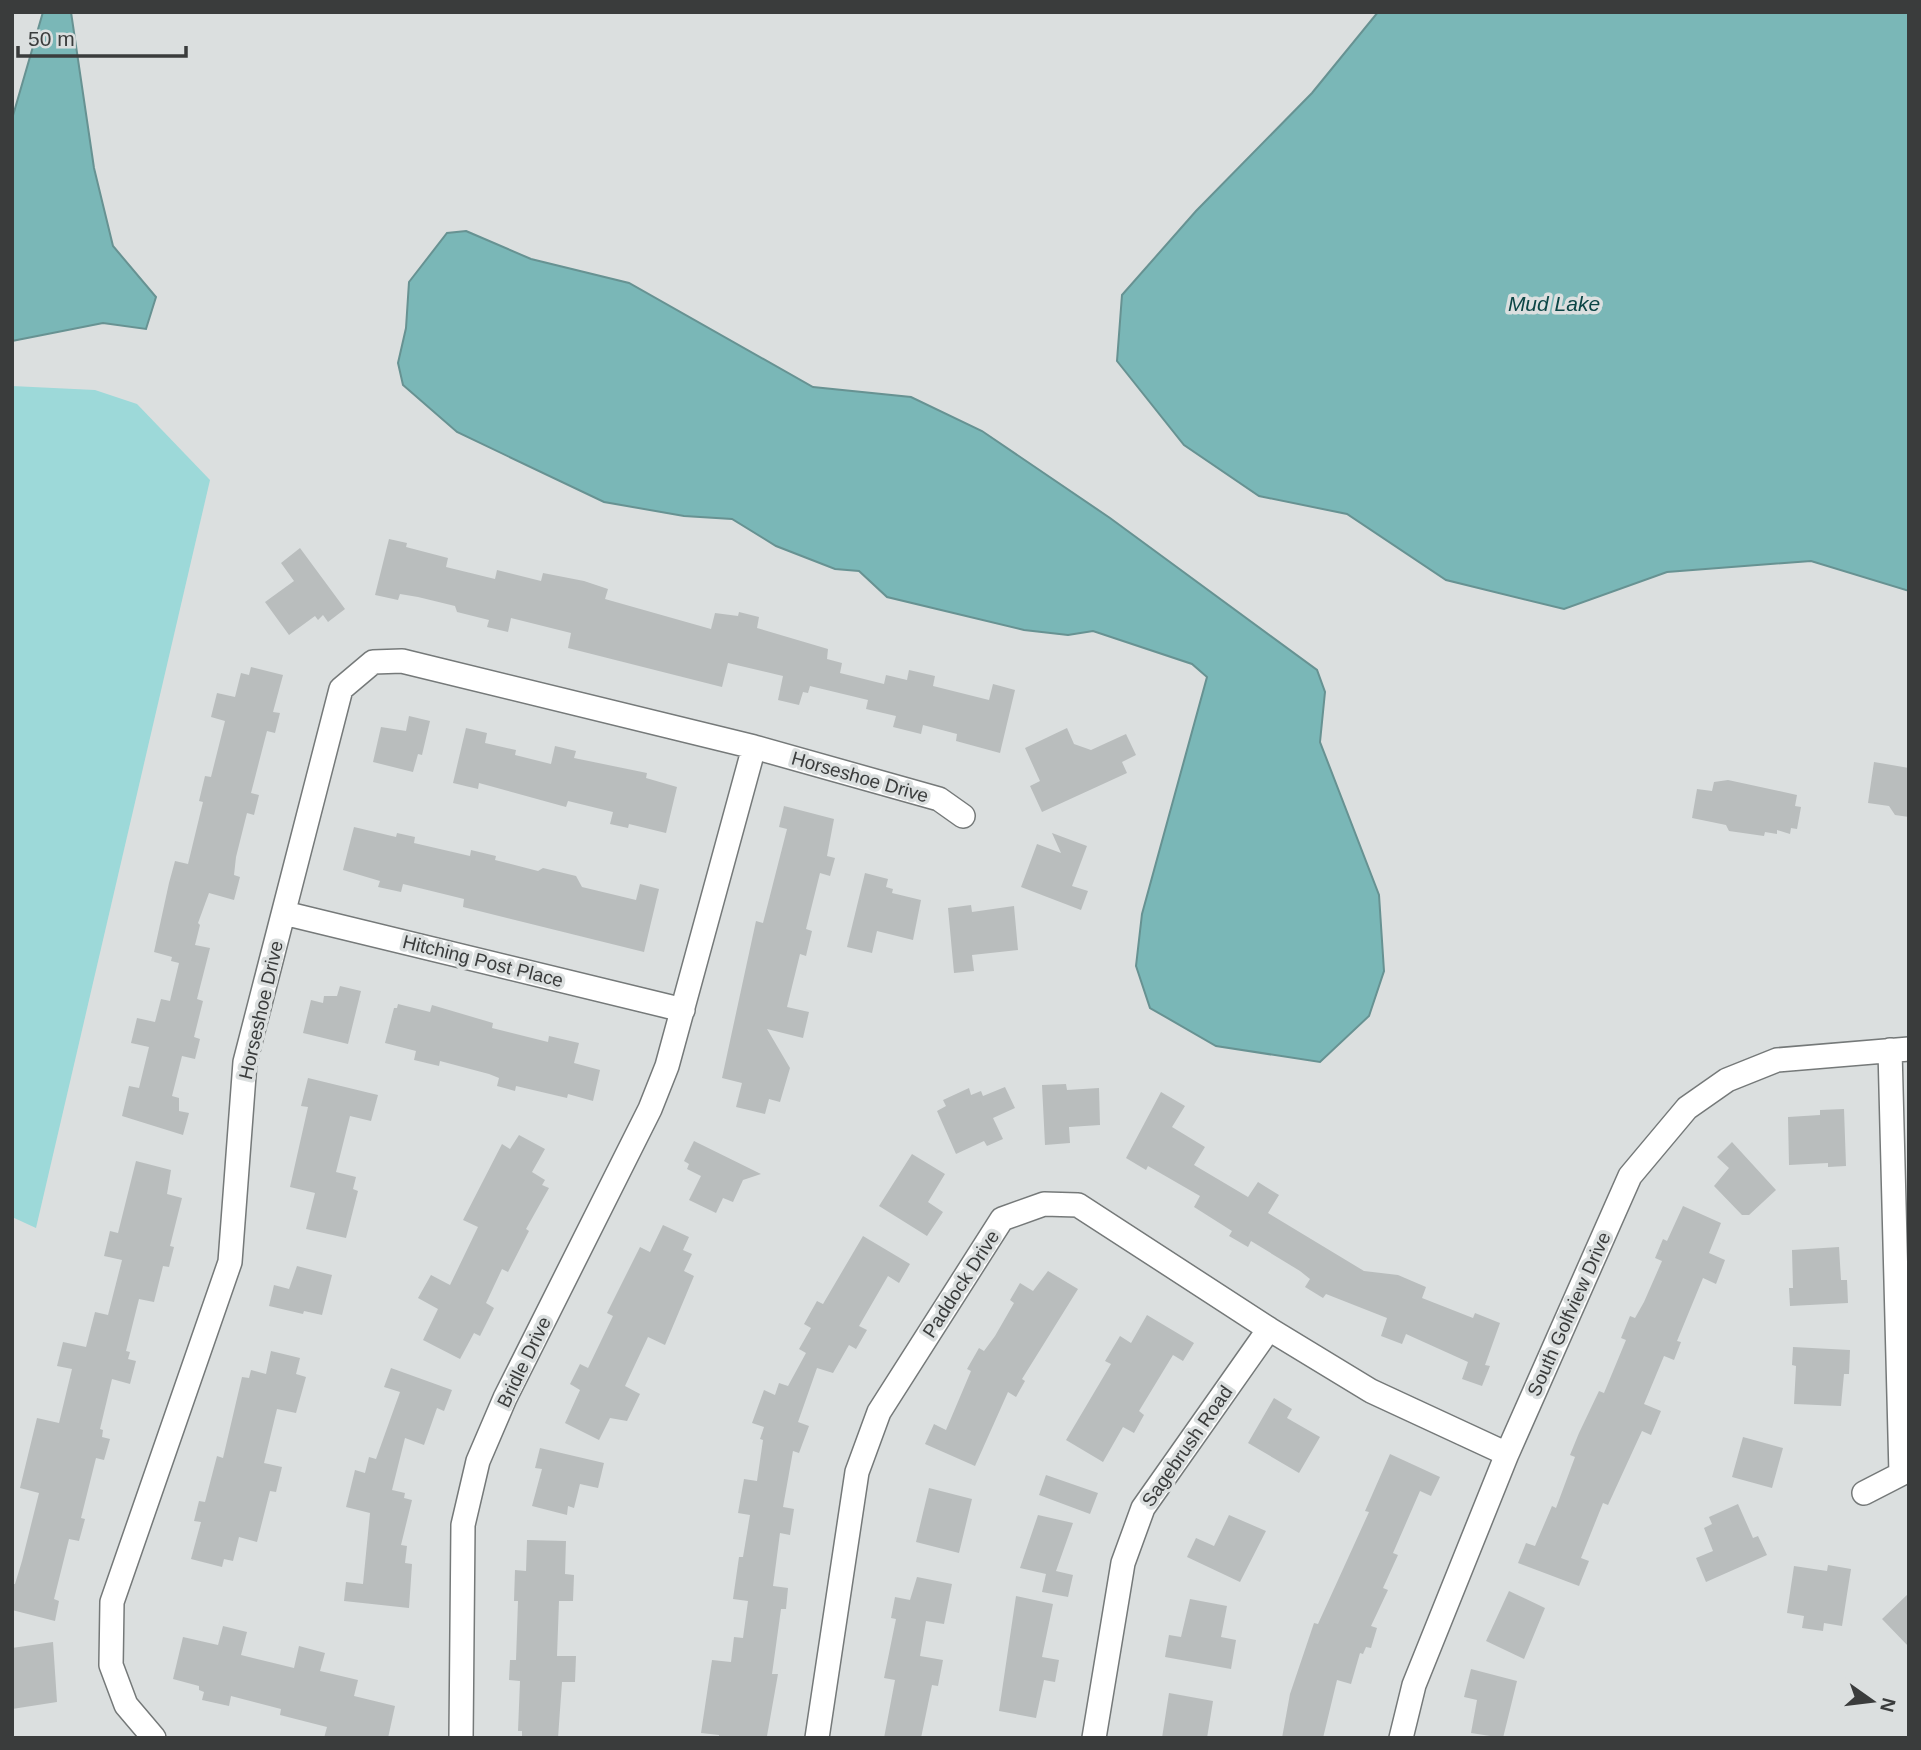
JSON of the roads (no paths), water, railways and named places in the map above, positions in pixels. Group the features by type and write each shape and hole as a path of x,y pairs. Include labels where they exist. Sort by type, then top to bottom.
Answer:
{"street":[{"name":"Horseshoe Drive","path":"155,1738 125,1704 111,1665 112,1602 230,1262 245,1062 341,689 373,662 402,660 754,747 939,799 962,816"},
{"path":"683,1010 754,747"},
{"name":"Hitching Post Place","path":"284,913 683,1010"},
{"name":"Bridle Drive","path":"461,1738 463,1525 478,1461 505,1398 650,1109 667,1066 683,1010"},
{"path":"1864,1493 1901,1474 1899,1050"},
{"name":"South Golfview Drive","path":"1401,1738 1414,1685 1507,1454 1630,1176 1687,1108 1727,1080 1777,1060 1899,1050"},
{"name":"Paddock Drive","path":"817,1738 857,1472 879,1412 1002,1219 1044,1204 1077,1205 1269,1329 1371,1391 1507,1454"},
{"name":"Sagebrush Road","path":"1094,1738 1123,1563 1143,1508 1269,1329"}],"water":[{"path":"43,12 71,12 94,168 113,246 156,297 146,329 103,323 12,341 12,119"},
{"name":"Mud Lake","path":"1378,12 1909,12 1909,591 1811,561 1667,572 1564,609 1446,580 1347,514 1259,496 1184,445 1117,361 1122,295 1196,211 1312,93"},
{"path":"466,231 531,259 629,283 813,387 911,397 982,431 1110,518 1317,670 1325,692 1320,742 1379,895 1384,971 1369,1016 1320,1062 1216,1046 1150,1008 1136,966 1142,914 1207,677 1192,664 1093,631 1068,635 1024,630 887,597 859,571 835,569 776,546 732,519 684,516 604,502 457,432 403,385 398,363 406,328 409,282 447,233"}]}
